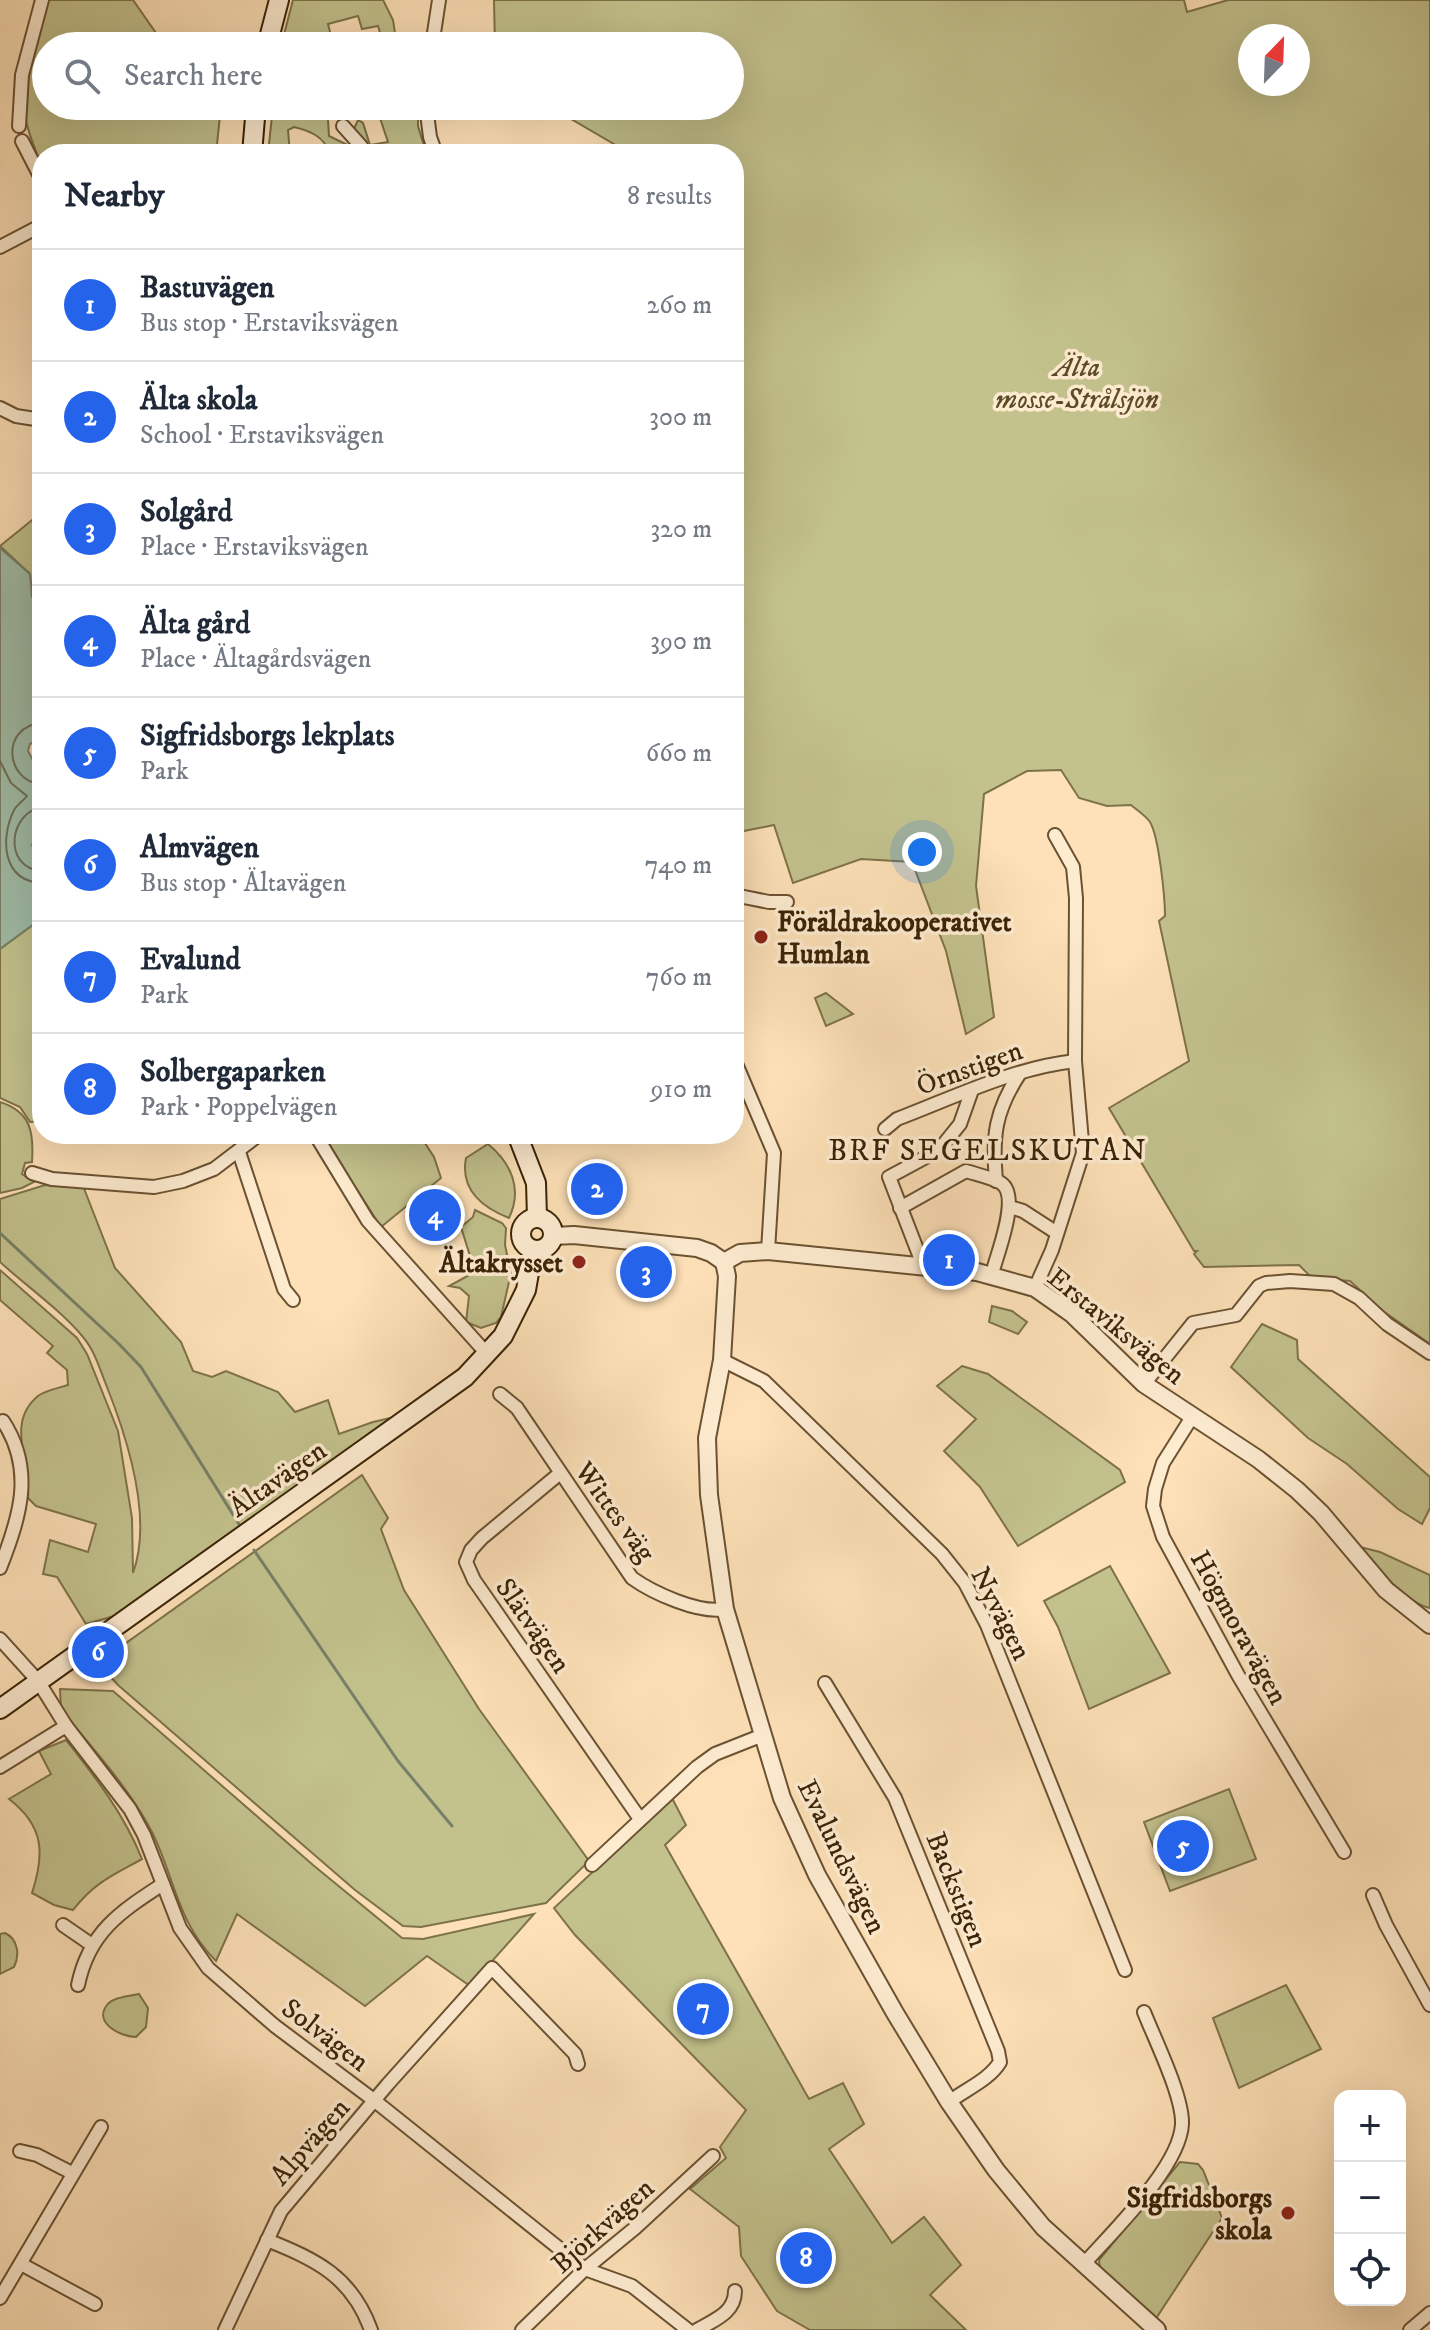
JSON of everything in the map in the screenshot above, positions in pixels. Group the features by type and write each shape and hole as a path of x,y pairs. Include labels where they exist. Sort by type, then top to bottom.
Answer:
{"main road":[{"path":"271,32 279,0"},
{"path":"253,144 255,120"},
{"path":"522,1144 536,1183 537,1217"},
{"path":"537,1217 551,1225 554,1236 547,1247 533,1250 522,1240 521,1231 525,1223 537,1217"},
{"name":"Ältavägen","path":"0,1709 465,1377 503,1336 526,1290 533,1250"}],"street":[{"path":"33,32 42,0"},
{"path":"434,32 439,0"},
{"path":"19,126 22,75 32,38"},
{"path":"428,120 432,144"},
{"path":"343,126 359,144"},
{"path":"22,141 32,160"},
{"path":"0,247 32,230"},
{"path":"0,408 32,419"},
{"path":"1035,1288 1083,1153 1075,1061 1076,898 1073,867 1055,835"},
{"path":"744,897 787,902"},
{"name":"Örnstigen","path":"885,1129 897,1119 972,1090 1045,1065 1075,1061"},
{"path":"996,1181 993,1148 999,1110 1020,1073"},
{"path":"744,1081 774,1153 768,1251"},
{"path":"923,1265 889,1177 939,1150 960,1124 972,1090"},
{"path":"32,1173 52,1179 154,1187 183,1181 214,1169 248,1144"},
{"path":"321,1144 368,1221 488,1355"},
{"path":"239,1152 284,1289 293,1300"},
{"path":"900,1208 966,1171 996,1181 1006,1188 1010,1207 994,1267"},
{"path":"1010,1207 1023,1211 1057,1233"},
{"path":"554,1236 574,1235 697,1248 724,1262"},
{"name":"Erstaviksvägen","path":"724,1262 740,1253 768,1251 977,1272 1035,1288 1072,1314 1144,1384 1258,1459 1297,1490 1321,1513 1386,1590 1430,1625"},
{"name":"Evalundsvägen","path":"724,1262 727,1276 722,1360 707,1438 709,1495 725,1609 782,1798 817,1875 949,2102 996,2170 1043,2227 1157,2330"},
{"path":"1144,1384 1193,1323 1236,1315 1259,1286 1266,1283 1290,1281 1343,1287 1387,1324 1430,1353"},
{"name":"Nyvägen","path":"722,1360 764,1381 942,1554 965,1583 987,1625 1125,1970"},
{"name":"Wittes väg","path":"500,1394 517,1408 632,1578 654,1591 703,1609 725,1609"},
{"name":"Högmoravägen","path":"1192,1417 1163,1463 1155,1489 1153,1506 1163,1537 1238,1675 1344,1852"},
{"path":"0,1568 23,1487 13,1437 3,1421"},
{"name":"Slätvägen","path":"559,1474 482,1538 471,1550 466,1562 474,1580 640,1819"},
{"name":"Solvägen","path":"0,1639 38,1681 66,1726 130,1809 144,1835 180,1928 208,1968 275,2026 375,2101 585,2269 632,2286 688,2330"},
{"name":"Backstigen","path":"825,1683 895,1798 998,2051 1000,2062 994,2072 949,2102"},
{"path":"0,1767 66,1726"},
{"path":"592,1865 672,1788 715,1754 763,1735"},
{"path":"78,1985 82,1965 98,1934 125,1909 163,1884"},
{"path":"1373,1895 1430,2005"},
{"path":"63,1925 92,1945"},
{"name":"Alpvägen","path":"225,2330 281,2211 492,1968 575,2054 578,2064"},
{"path":"1083,2265 1160,2174 1178,2144 1182,2122 1178,2100 1144,2012"},
{"path":"0,2298 101,2127"},
{"path":"20,2151 37,2155 72,2173"},
{"name":"Björkvägen","path":"522,2330 585,2269 646,2219 713,2156"},
{"path":"267,2240 338,2276 354,2295 371,2330"},
{"path":"21,2264 95,2304"},
{"path":"697,2330 734,2304 735,2291"},
{"path":"1410,2330 1430,2313"}],"green space":[{"path":"43,0 133,0 155,32 35,32"},
{"path":"293,0 383,0 393,20 395,32 380,32 378,26 362,29 358,16 328,24 330,32 285,32"},
{"name":"Älta mosse-Strålsjön","path":"494,0 1184,0 1187,12 1228,0 1430,0 1430,1344 1383,1311 1350,1281 1312,1278 1299,1265 1204,1267 1109,1108 1189,1061 1159,921 1165,916 1165,907 1156,840 1150,822 1131,805 1107,806 1079,798 1061,770 1027,771 984,794 976,886 994,1017 966,1034 946,951 912,862 861,859 793,883 774,825 744,831 744,144 614,144 573,120 744,120 744,32 495,32"},
{"path":"32,42 32,120 220,120 217,144 33,144 23,96"},
{"path":"272,120 328,120 329,136 346,144 325,144 316,135 294,127 288,130 289,144 269,144"},
{"path":"358,120 363,123 370,144 363,144 354,129"},
{"path":"381,120 418,120 423,144 376,144 388,142"},
{"path":"32,520 32,597 30,574 0,546"},
{"path":"32,925 32,1122 20,1107 0,1098 0,949"},
{"path":"826,993 853,1014 826,1026 815,998"},
{"path":"0,1102 18,1111 28,1124 32,1162 25,1163 22,1174 34,1182 0,1193"},
{"path":"327,1144 426,1144 434,1157 441,1178 381,1227"},
{"path":"488,1144 503,1160 515,1187 509,1218 475,1196 466,1179 466,1158"},
{"path":"45,1185 83,1186 115,1268 181,1342 193,1371 212,1377 226,1371 278,1392 295,1412 328,1400 339,1434 399,1416 118,1615 86,1624 57,1577 43,1574 50,1540 88,1552 96,1524 36,1506 28,1498 21,1431 28,1407 38,1396 68,1385 67,1370 47,1353 53,1346 0,1300 0,1270 77,1338 87,1354 118,1431 132,1518 133,1573 140,1528 139,1504 123,1431 91,1348 65,1318 0,1262 0,1199"},
{"path":"475,1210 506,1228 505,1245 511,1273 501,1317 496,1323 481,1328 466,1322 469,1296 460,1288 449,1286 475,1272 461,1227 473,1217"},
{"path":"992,1306 1012,1311 1027,1322 1018,1334 989,1322"},
{"path":"1262,1324 1297,1340 1298,1359 1430,1477 1430,1508 1422,1524 1398,1509 1347,1464 1308,1438 1231,1367"},
{"path":"962,1366 988,1374 1120,1470 1125,1482 1018,1546 980,1487 944,1451 976,1419 937,1386"},
{"path":"362,1475 388,1518 381,1529 404,1590 479,1709 589,1861 546,1903 421,1927 403,1926 355,1890 118,1685 98,1663"},
{"path":"1360,1547 1380,1552 1430,1575 1430,1608 1401,1592"},
{"path":"1110,1566 1170,1673 1089,1709 1058,1627 1044,1601"},
{"path":"60,1689 113,1691 402,1938 423,1939 534,1914 470,1986 427,1956 365,2006 237,1914 216,1961 203,1947 185,1916 144,1817 61,1709"},
{"path":"66,1740 118,1812 142,1859 97,1886 73,1910 54,1905 32,1893 39,1865 38,1841 29,1819 9,1799 51,1774 39,1751"},
{"path":"1229,1789 1256,1859 1170,1891 1144,1822"},
{"path":"672,1798 686,1825 665,1845 809,2099 843,2083 864,2124 829,2149 892,2243 924,2217 961,2265 930,2295 966,2330 810,2330 777,2311 741,2256 739,2227 690,2189 726,2158 720,2147 746,2110 575,1935 554,1908"},
{"path":"5,1933 15,1943 17,1957 14,1967 0,1974 0,1934"},
{"path":"1286,1985 1321,2049 1239,2088 1213,2018"},
{"path":"139,1994 148,2008 146,2027 136,2037 123,2035 111,2028 104,2018 107,2005 117,1999"},
{"path":"1180,2162 1198,2164 1203,2170 1222,2218 1155,2320 1100,2268 1099,2260"}],"water":[{"path":"0,548 30,574 32,597 32,743 28,751 32,758 32,925 0,949"}],"waterway":[{"path":"0,1233 141,1367 242,1529"},
{"path":"254,1550 398,1761 452,1826"}],"place":[{"name":"Föräldrakooperativet Humlan","path":"761,937"},
{"name":"Älta skola","path":"597,1189"},
{"name":"Älta gård","path":"435,1215"},
{"name":"Bastuvägen","path":"949,1260"},
{"name":"Ältakrysset","path":"579,1262"},
{"name":"Solgård","path":"646,1272"},
{"name":"Almvägen","path":"98,1652"},
{"name":"Sigfridsborgs lekplats","path":"1183,1846"},
{"name":"Evalund","path":"703,2009"},
{"name":"Sigfridsborgs skola","path":"1288,2213"},
{"name":"Solbergaparken","path":"806,2258"}],"district":[{"name":"BRF SEGELSKUTAN","path":"988,1150"}]}
